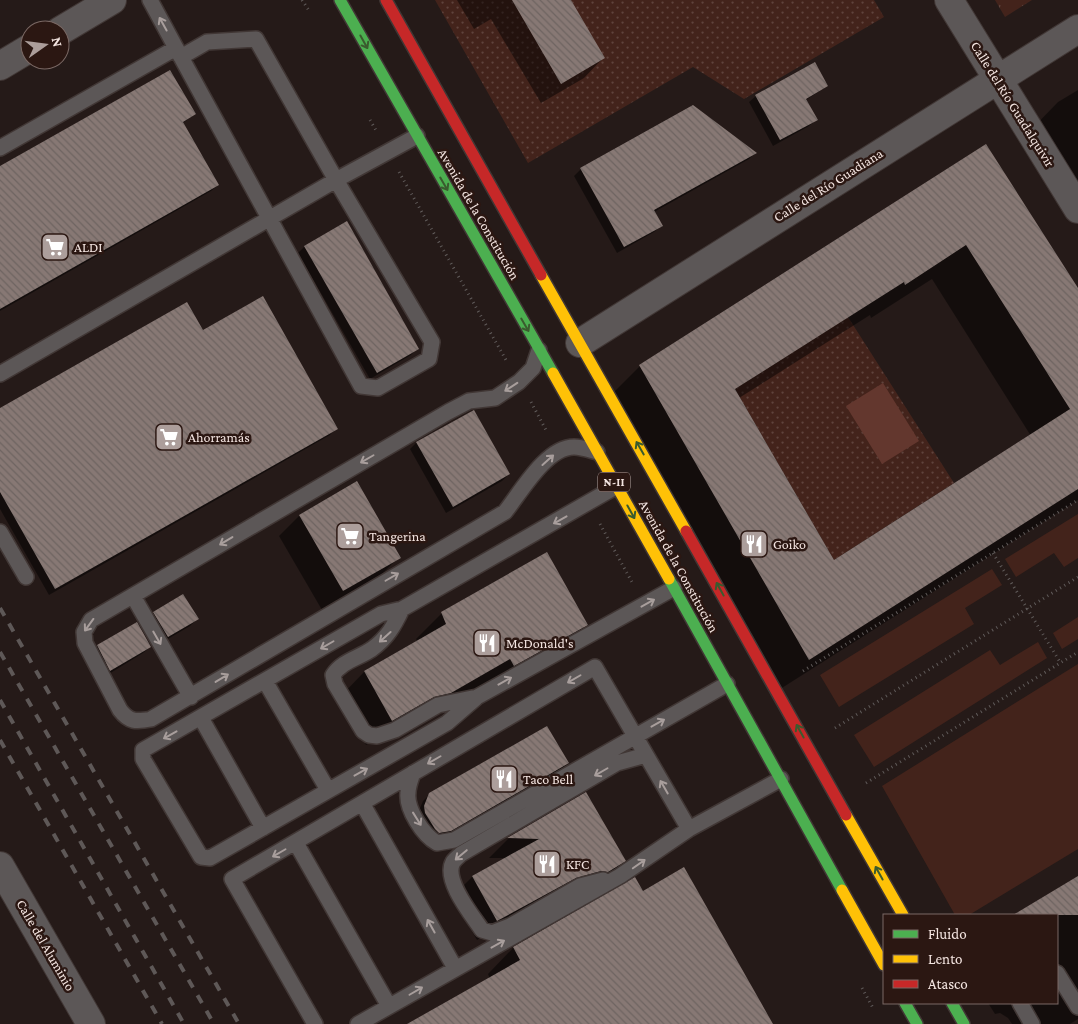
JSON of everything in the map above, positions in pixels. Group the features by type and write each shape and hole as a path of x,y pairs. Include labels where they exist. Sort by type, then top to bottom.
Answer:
{"main road":[{"name":"Avenida de la Constitución","path":"340,0 617,486 883,963"},
{"name":"Avenida de la Constitución","path":"386,0 902,914"},
{"path":"906,1004 917,1024"},
{"path":"953,1004 964,1024"}],"street":[{"path":"70,24 112,0"},
{"name":"Calle del Río Guadalquivir","path":"949,0 1078,209"},
{"name":"Calle del Río Guadiana","path":"580,343 1078,29"},
{"path":"0,66 20,54"},
{"name":"Calle del Aluminio","path":"0,866 91,1024"}],"lane":[{"path":"0,148 179,52 207,42 256,39 336,180 432,342 430,359 378,388 360,386 179,52 150,0"},
{"path":"0,374 336,180 417,136"},
{"path":"539,350 533,368 519,382 495,398 468,401 91,620 84,632 85,643 120,710 127,719 138,722 151,719 505,512 532,474 558,451 574,447 597,452"},
{"path":"617,486 402,609 382,614 143,750 143,759 201,857 210,858 447,723 477,697 674,588"},
{"path":"0,532 26,577"},
{"path":"132,596 191,697"},
{"path":"402,609 392,631 372,649 338,668 333,675 335,684 363,731 378,736 395,730 438,705 477,697"},
{"path":"315,1024 232,879 595,667 689,829"},
{"path":"265,681 328,790"},
{"path":"413,773 408,793 410,808 429,839 437,843 454,840 727,684"},
{"path":"201,718 264,828"},
{"path":"620,876 580,886 510,926 492,933 482,930 457,891 451,877 452,863 461,854 617,763 646,755"},
{"path":"358,1024 620,876 689,829 781,779"},
{"path":"362,803 455,968"},
{"path":"296,843 389,1006"},
{"path":"1058,975 1078,1007"},
{"path":"1021,1004 1032,1024"}],"path":[{"path":"302,0 309,11"},
{"path":"803,671 1078,500"},
{"path":"993,553 1060,662"},
{"path":"835,728 1078,577"},
{"path":"866,783 1078,652"}],"green space":[{"path":"435,0 874,0 884,17 744,99 693,67 528,163"},
{"path":"995,0 1032,0 1005,17"},
{"path":"848,317 954,483 834,560 735,389"},
{"path":"1078,514 1078,558 1064,567 1054,553 1016,577 1005,559"},
{"path":"992,569 1002,585 965,608 974,624 839,707 820,675"},
{"path":"1078,617 1078,639 1062,649 1053,633"},
{"path":"1038,642 1047,658 874,767 854,735 990,650 1000,665"},
{"path":"1078,664 1078,849 971,914 954,914 882,786"}],"shaded area":[{"path":"883,383 919,441 882,464 846,406"}],"building":[{"path":"512,0 571,0 605,58 561,84"},
{"path":"815,62 828,86 806,99 818,120 780,140 755,95"},
{"name":"ALDI","path":"170,70 196,114 183,122 219,185 0,309 0,166"},
{"path":"693,105 757,153 654,210 663,226 624,247 580,168"},
{"path":"986,144 1078,288 1078,489 809,660 639,365","holes":["966,245 1070,409 834,560 735,389 904,282 905,285"]},
{"path":"347,221 419,349 377,373 304,246"},
{"name":"Ahorramás","path":"263,296 338,429 55,589 0,492 0,408 187,302 203,330"},
{"path":"474,410 510,474 453,507 416,442"},
{"name":"Tangerina","path":"357,481 401,558 343,591 299,515"},
{"name":"McDonald's","path":"547,552 588,625 514,666 510,659 451,693 434,697 392,721 364,671 446,624 441,612"},
{"path":"183,594 199,619 168,637 153,612"},
{"path":"137,622 151,647 110,671 97,645"},
{"name":"Taco Bell","path":"547,726 569,763 451,831 439,833 435,829 425,813 424,806 429,793"},
{"name":"KFC","path":"586,792 626,861 608,872 601,871 576,878 497,921 472,876 539,839 507,838"},
{"path":"684,867 773,1024 407,1024 520,960 513,947 635,877 643,891"},
{"path":"1078,876 1078,915 1015,914"}],"railway":[{"path":"0,608 239,1024"},
{"path":"0,652 214,1024"},
{"path":"0,700 184,1024"},
{"path":"0,740 162,1024"}],"traffic: fast":[{"path":"340,0 553,373"},
{"path":"669,579 842,890"},
{"path":"906,1004 917,1024"},
{"path":"953,1004 964,1024"}],"traffic: slow":[{"path":"541,275 686,531"},
{"path":"553,373 669,579"},
{"path":"846,815 902,914"},
{"path":"842,890 883,963"}],"traffic: jam":[{"path":"386,0 541,275"},
{"path":"686,531 846,815"}],"place":[{"name":"ALDI","path":"55,247"},
{"name":"Ahorramás","path":"169,437"},
{"name":"Tangerina","path":"350,536"},
{"name":"Goiko","path":"754,544"},
{"name":"McDonald's","path":"487,643"},
{"name":"Taco Bell","path":"504,779"},
{"name":"KFC","path":"547,864"}]}
